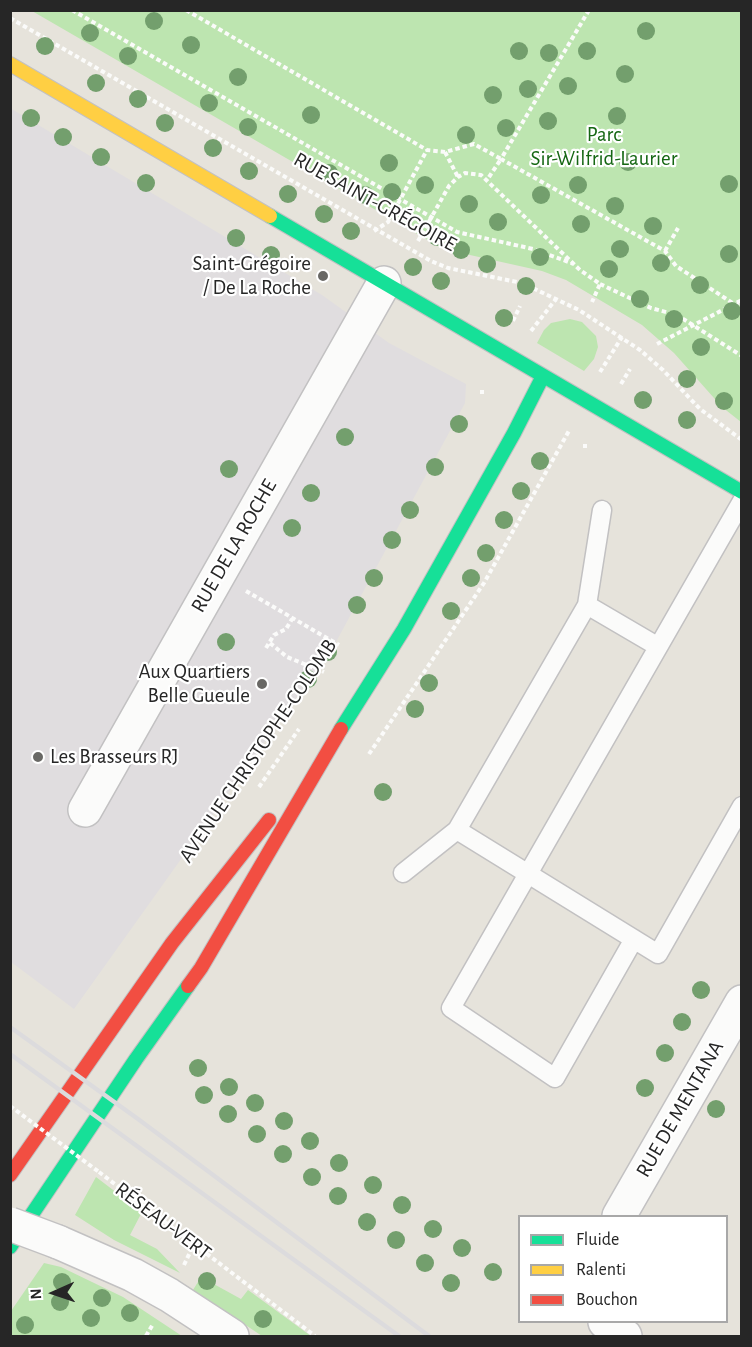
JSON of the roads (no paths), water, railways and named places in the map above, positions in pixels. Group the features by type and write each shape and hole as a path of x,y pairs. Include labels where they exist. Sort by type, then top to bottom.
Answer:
{"main road":[{"path":"10,64 741,492"},
{"name":"AVENUE CHRISTOPHE-COLOMB","path":"10,1246 136,1059 201,968 347,719 409,620 514,433 543,376"},
{"name":"AVENUE CHRISTOPHE-COLOMB","path":"10,1175 172,943 347,719"}],"street":[{"name":"RUE DE LA ROCHE","path":"85,810 384,284"},
{"name":"RUE DE MENTANA","path":"620,1215 741,1002"},
{"path":"10,1224 133,1275 169,1295 232,1336"},
{"path":"606,1323 625,1336"}],"lane":[{"path":"634,939 555,1077 451,1008 741,501"},
{"path":"403,873 457,830 587,604 602,510"},
{"path":"587,604 657,646"},
{"path":"457,830 658,954 741,806"}],"railway":[{"path":"10,1027 138,1119 429,1336"},
{"path":"10,1054 399,1336"}],"place":[{"name":"Saint-Grégoire / De La Roche","path":"323,276"},
{"name":"Aux Quartiers Belle Gueule","path":"262,684"},
{"name":"Les Brasseurs RJ","path":"38,757"}],"park label":[{"name":"Parc Sir-Wilfrid-Laurier","path":"604,147"}]}
